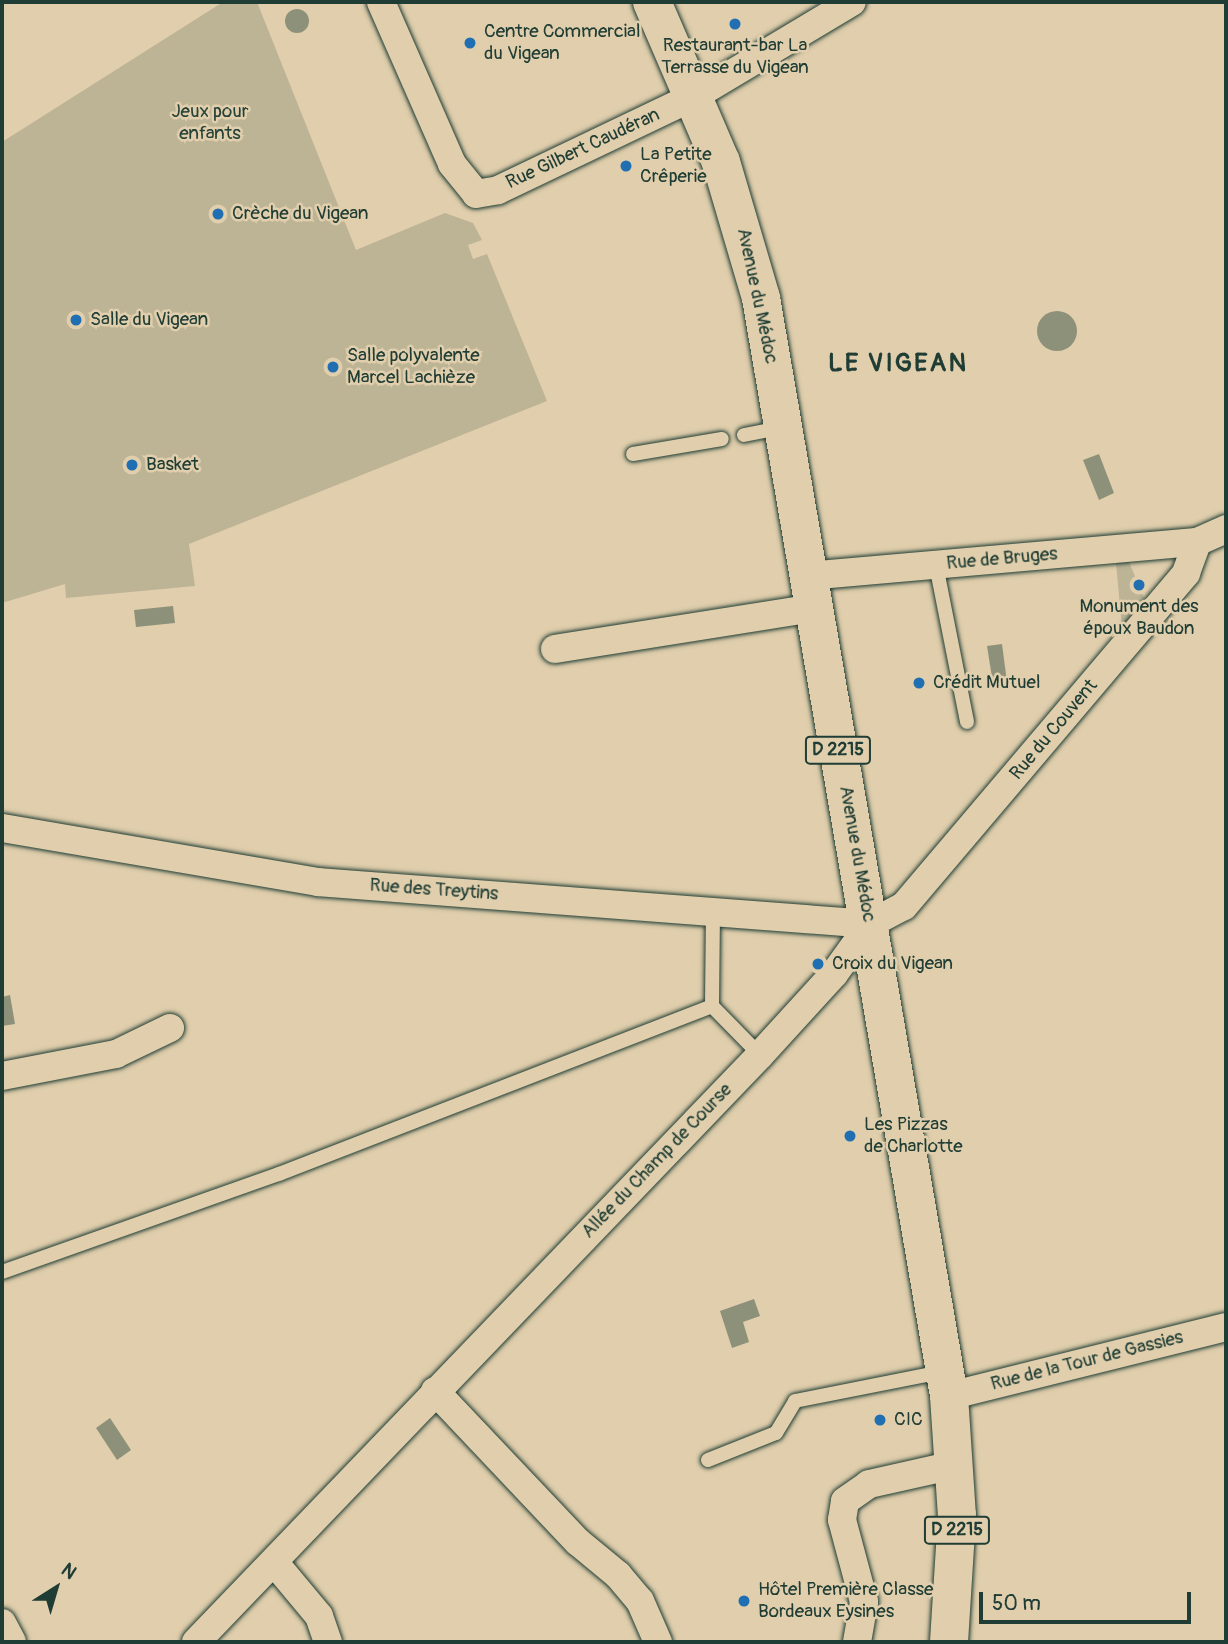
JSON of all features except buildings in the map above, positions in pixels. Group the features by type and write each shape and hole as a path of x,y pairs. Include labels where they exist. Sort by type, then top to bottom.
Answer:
{"main road":[{"name":"Avenue du Médoc","path":"652,2 693,97 748,246 783,428 870,924 946,1384 954,1465 957,1595 949,1642"},
{"name":"D 2215","path":"957,1595 960,1642"}],"street":[{"name":"Rue Gilbert Caudéran","path":"382,2 452,164 477,194 498,190 693,97 852,2"},
{"path":"1197,542 1226,530"},
{"name":"Rue de Bruges","path":"555,649 936,565 1197,542"},
{"name":"Rue du Couvent","path":"870,924 913,896 1186,573 1197,542"},
{"name":"Rue des Treytins","path":"2,828 317,881 870,924"},
{"name":"Allée du Champ de Course","path":"196,1642 760,1055 834,974 870,924"},
{"path":"2,1076 116,1054 170,1028"},
{"name":"Rue de la Tour de Gassies","path":"946,1384 1226,1327"},
{"path":"435,1391 578,1542 618,1575 640,1601 658,1642"},
{"path":"857,1642 864,1602 842,1520 845,1501 869,1484 954,1465"},
{"path":"274,1562 319,1616 328,1642"},
{"path":"2,1623 12,1642"}],"lane":[{"path":"744,435 783,428"},
{"path":"633,454 722,439"},
{"path":"936,565 967,722"},
{"path":"713,910 712,1006 760,1055"},
{"path":"2,1272 279,1174 712,1006"},
{"path":"708,1460 776,1433 795,1401 946,1384"}],"green space":[{"name":"Jeux pour enfants","path":"223,2 257,2 356,250 445,213 473,223 482,240 468,245 473,259 487,254 547,401 189,544 195,586 66,598 65,584 2,603 2,142"},
{"path":"1129,562 1145,600 1122,628 1116,563"}],"shaded area":[{"path":"297,9 306,12 309,21 306,30 297,33 288,30 285,21 288,12"},
{"path":"1057,311 1071,317 1077,331 1071,345 1057,351 1043,345 1037,331 1043,317"},
{"path":"1099,454 1114,493 1099,500 1083,460"},
{"path":"173,606 175,623 136,627 134,610"},
{"path":"1002,644 1007,682 993,684 987,646"},
{"path":"10,995 15,1024 2,1026 2,997"},
{"path":"754,1299 760,1316 743,1322 749,1342 732,1348 720,1311"},
{"path":"110,1418 131,1450 117,1460 96,1428"}],"place":[{"name":"Restaurant-bar La Terrasse du Vigean","path":"735,24"},
{"name":"Centre Commercial du Vigean","path":"470,43"},
{"name":"La Petite Crêperie","path":"626,166"},
{"name":"Crèche du Vigean","path":"218,214"},
{"name":"Salle du Vigean","path":"76,320"},
{"name":"Salle polyvalente Marcel Lachièze","path":"333,367"},
{"name":"Basket","path":"132,465"},
{"name":"Monument des époux Baudon","path":"1139,585"},
{"name":"Crédit Mutuel","path":"919,683"},
{"name":"Croix du Vigean","path":"818,964"},
{"name":"Les Pizzas de Charlotte","path":"850,1136"},
{"name":"CIC","path":"880,1420"},
{"name":"Hôtel Première Classe Bordeaux Eysines","path":"744,1601"}],"district":[{"name":"LE VIGEAN","path":"898,364"}]}
